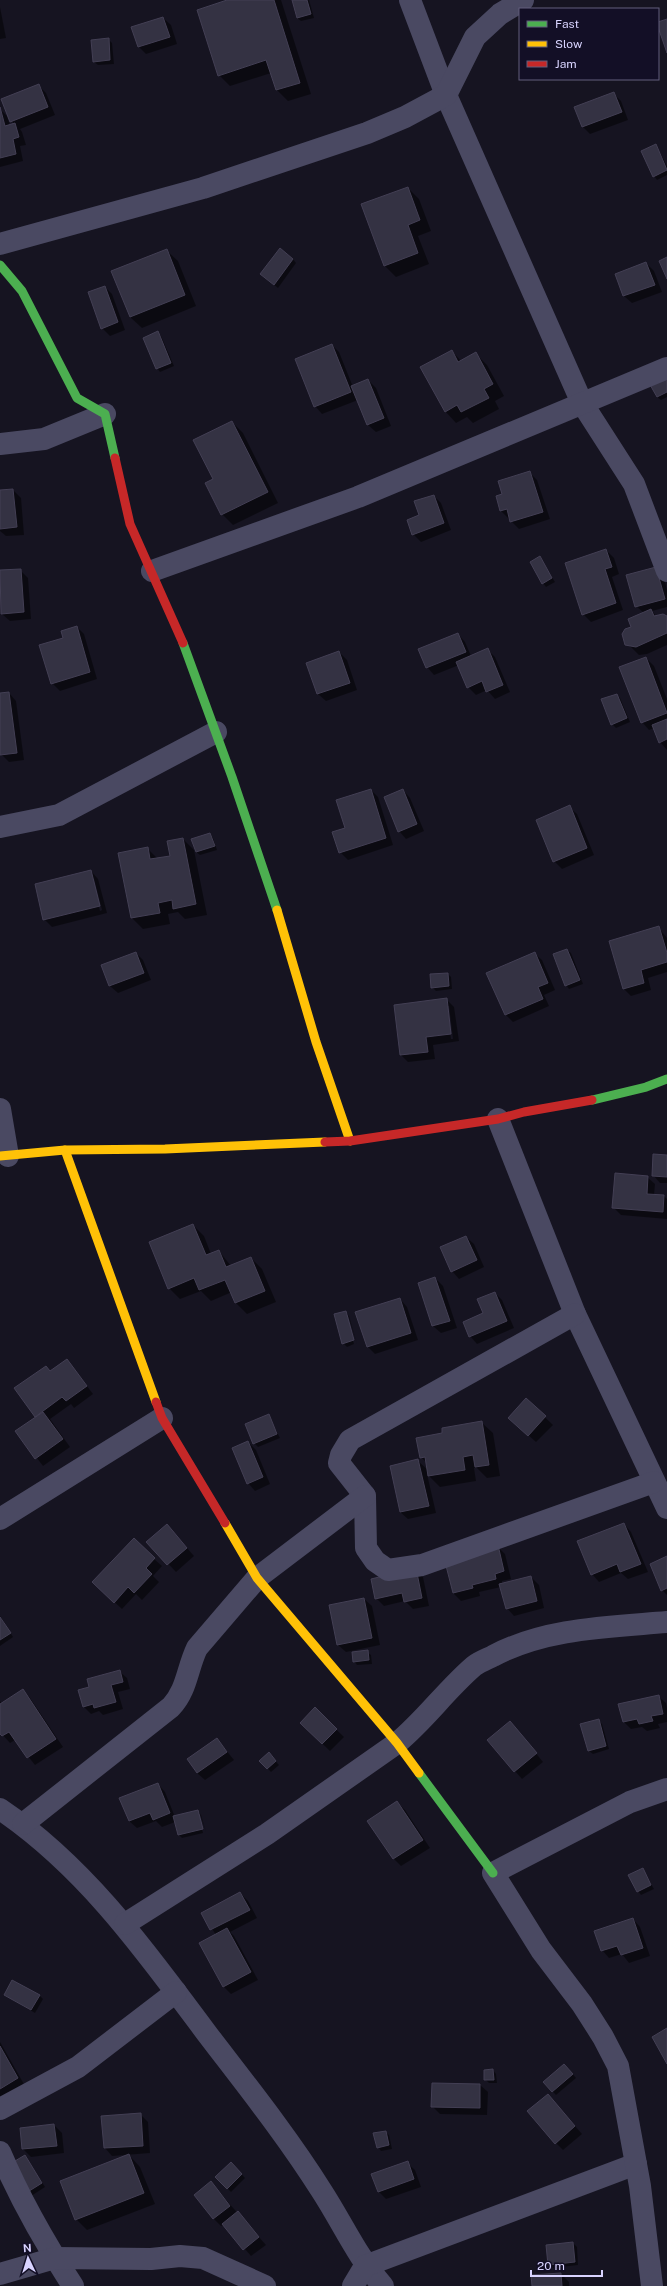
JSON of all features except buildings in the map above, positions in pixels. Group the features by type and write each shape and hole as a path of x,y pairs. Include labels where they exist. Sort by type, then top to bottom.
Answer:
{"street":[{"path":"410,0 446,95 582,403 634,484 667,571"},
{"path":"0,244 203,188 360,136 405,117 446,95 475,37 500,14 523,0"},
{"path":"0,265 22,291 78,398 106,414 130,524 177,627 216,732 275,902 316,1042 350,1141"},
{"path":"152,571 358,497 667,368"},
{"path":"0,444 44,439 106,414"},
{"path":"0,827 59,815 216,732"},
{"path":"0,1109 4,1156 65,1150 165,1149 350,1141 498,1119 524,1112 573,1105 646,1087 667,1079"},
{"path":"498,1119 575,1314 667,1508"},
{"path":"65,1150 162,1418 258,1578 397,1743 493,1873 541,1950 590,2017 618,2066 636,2164 652,2286"},
{"path":"575,1314 350,1440 341,1455 340,1463 365,1496 366,1548 375,1562 388,1570 422,1565 654,1482"},
{"path":"0,1520 162,1418"},
{"path":"23,1824 171,1707 180,1697 187,1681 190,1661 197,1648 258,1578 365,1496"},
{"path":"125,1924 267,1834 397,1743 415,1728 475,1666 507,1649 544,1637 598,1628 667,1622"},
{"path":"493,1873 630,1802 667,1788"},
{"path":"0,1809 23,1824 52,1848 125,1924 276,2125 321,2190 365,2266 383,2286"},
{"path":"0,2109 78,2067 176,1992"},
{"path":"0,2152 16,2188 55,2258 73,2286"},
{"path":"353,2286 365,2266 636,2164"},
{"path":"0,2274 55,2258 151,2259 180,2256 203,2258 264,2286"}],"traffic: fast":[{"path":"0,265 22,291 77,398 105,414 115,458"},
{"path":"183,643 232,777 277,910"},
{"path":"592,1100 646,1087 667,1079"},
{"path":"419,1773 493,1873"}],"traffic: slow":[{"path":"277,910 316,1042 350,1141"},
{"path":"0,1156 65,1150 165,1149 325,1142"},
{"path":"65,1150 156,1402"},
{"path":"225,1523 257,1578 397,1743 419,1773"}],"traffic: jam":[{"path":"115,458 130,524 183,643"},
{"path":"325,1142 350,1141 498,1119 524,1112 592,1100"},
{"path":"156,1402 162,1418 225,1523"}]}
